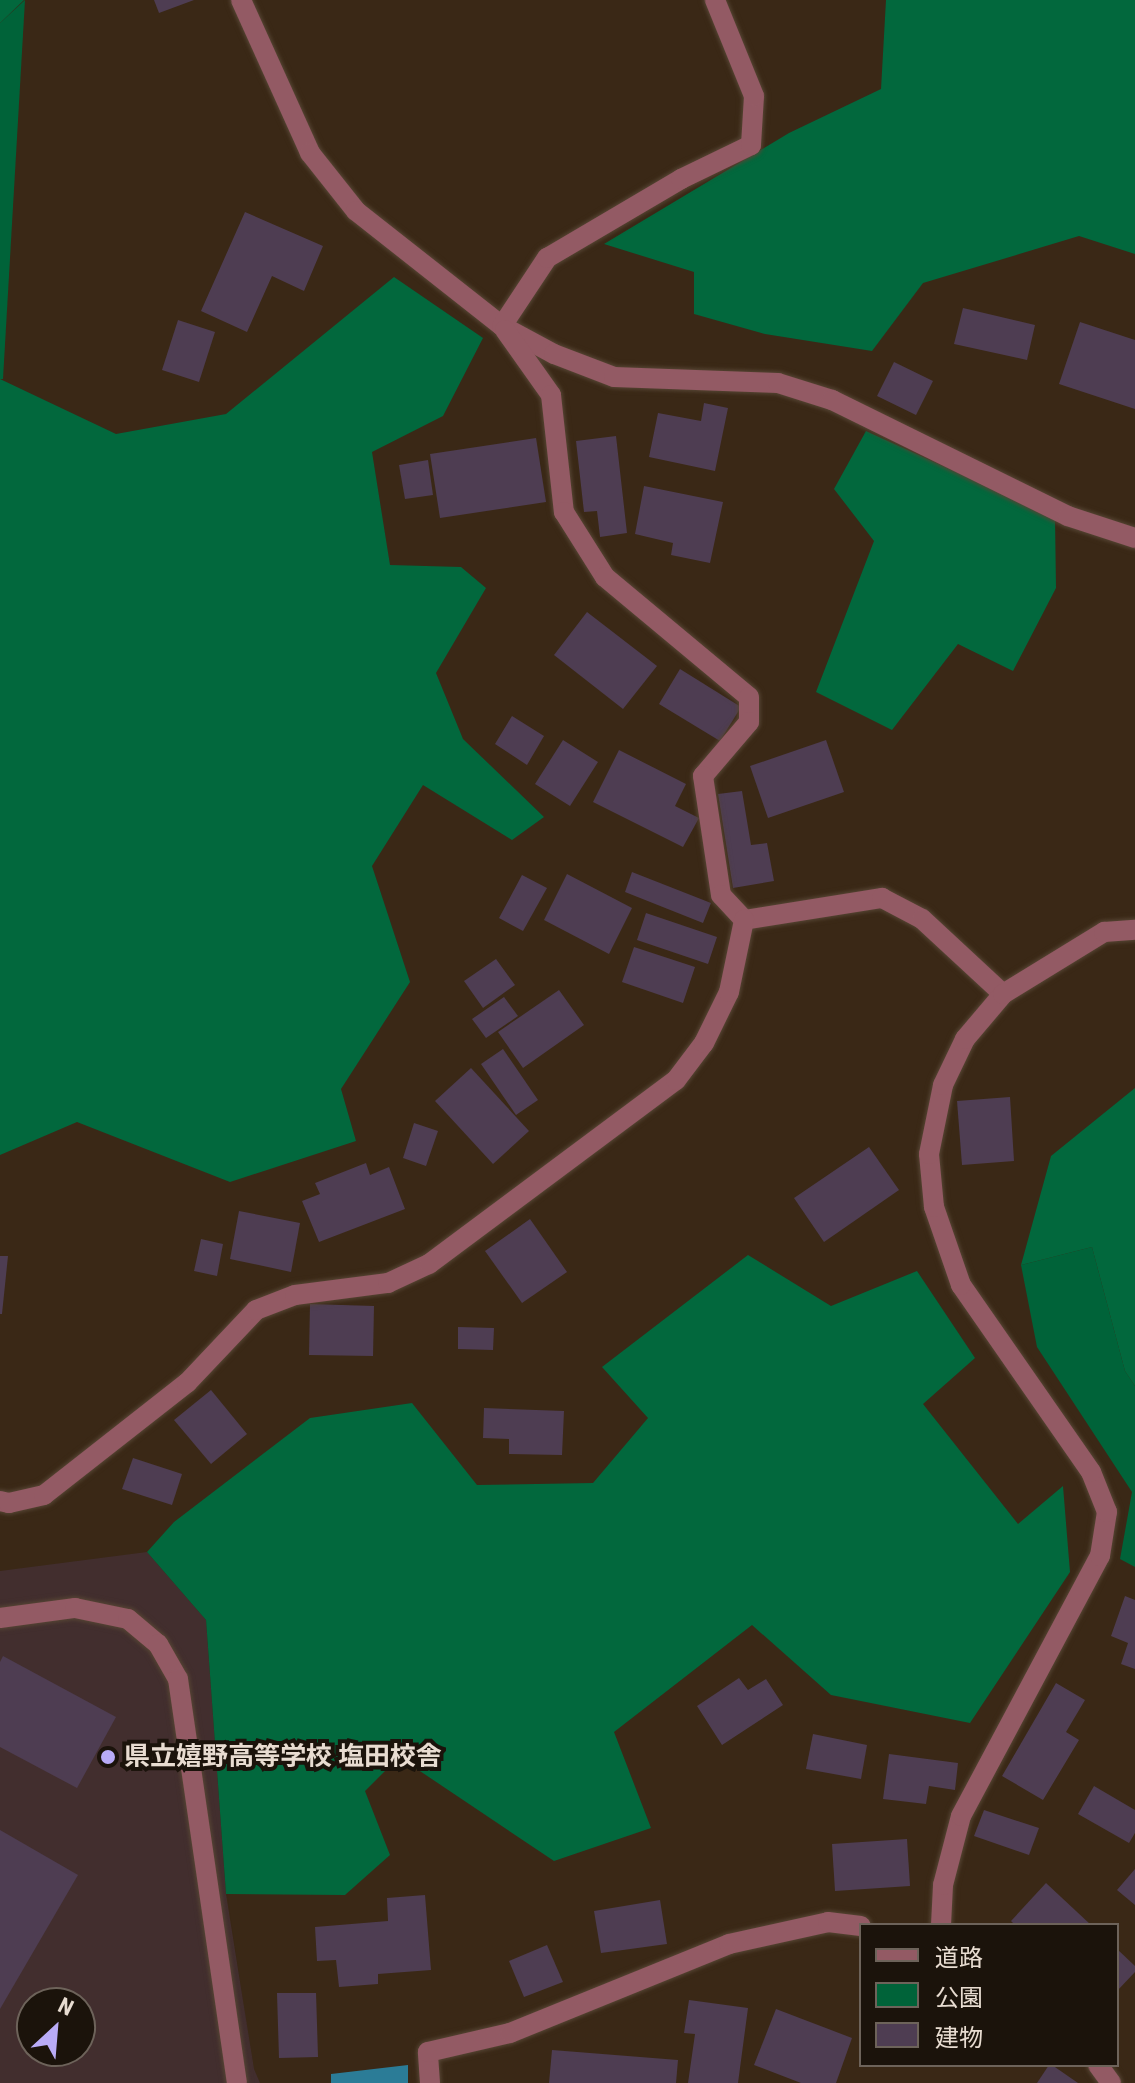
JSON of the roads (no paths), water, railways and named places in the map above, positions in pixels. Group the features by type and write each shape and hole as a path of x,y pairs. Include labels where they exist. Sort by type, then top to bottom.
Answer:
{"street":[{"path":"241,0 310,153 356,211 502,326 554,354 614,377 778,383 832,400 1068,516 1135,538"},
{"path":"502,326 547,258 681,179 751,145 754,96 715,0"},
{"path":"502,326 551,395 564,512 605,577 749,697 749,722 703,776 721,895 744,920"},
{"path":"744,920 882,898 922,919 1003,994"},
{"path":"0,1501 9,1503 44,1495 187,1383 256,1310 295,1295 388,1283 429,1264 676,1080 704,1043 729,992 744,920"},
{"path":"941,1923 943,1885 961,1816 1100,1556 1107,1512 1091,1472 961,1285 934,1207 929,1154 943,1085 965,1039 1003,994 1104,932 1135,930"},
{"path":"0,1618 75,1608 128,1619 158,1644 178,1679 237,2083"},
{"path":"430,2083 428,2052 510,2033 729,1944 828,1922 859,1926"}],"water":[{"path":"408,2065 408,2083 331,2083 331,2074"}],"place":[{"name":"県立嬉野高等学校 塩田校舎","path":"108,1757"}]}
